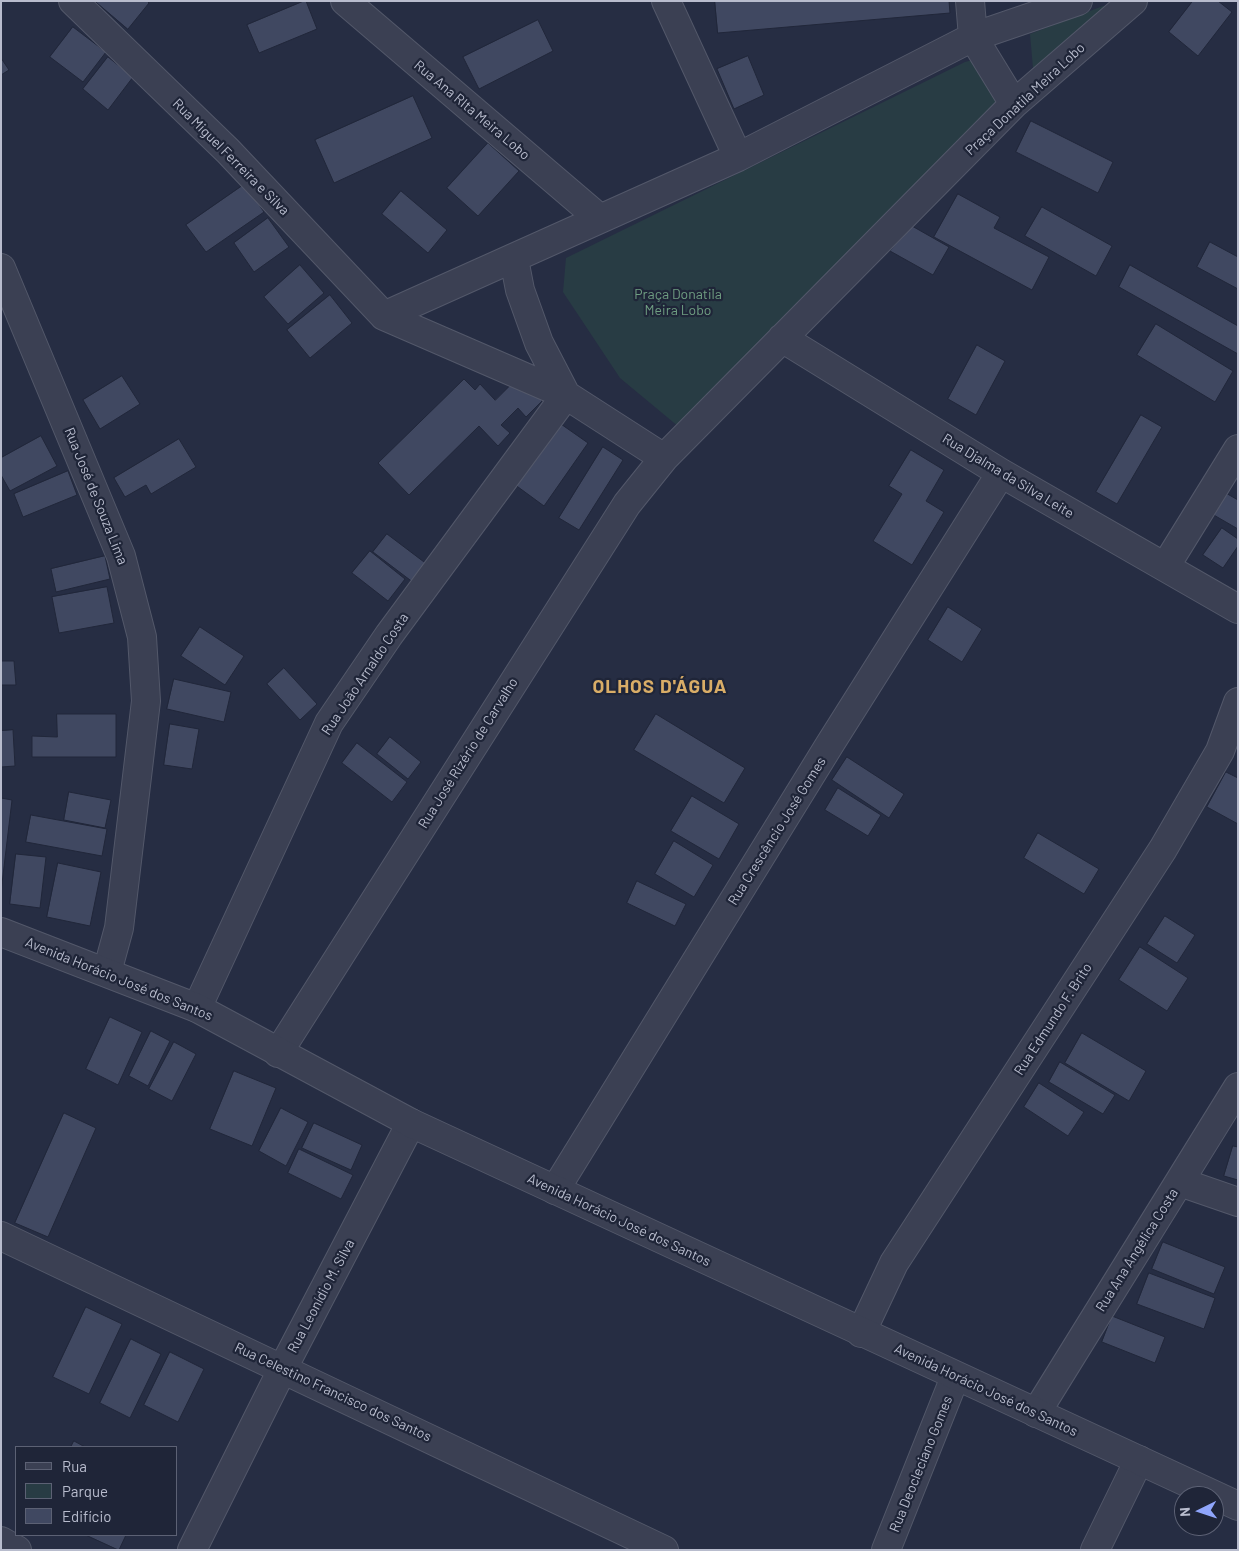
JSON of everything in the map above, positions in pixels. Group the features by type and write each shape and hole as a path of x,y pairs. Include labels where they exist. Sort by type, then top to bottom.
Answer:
{"street":[{"name":"Rua Miguel Ferreira e Silva","path":"74,1 228,151 384,316"},
{"name":"Rua Ana RIta Meira Lobo","path":"345,1 599,218"},
{"path":"666,1 738,156"},
{"path":"970,1 973,37 1014,104"},
{"path":"384,316 514,259 599,218 738,156 973,37 1078,1"},
{"name":"Praça Donatila Meira Lobo","path":"664,458 1014,104 1133,1"},
{"path":"514,259 520,290 539,343 566,395"},
{"name":"Rua José de Souza Lima","path":"1,268 121,556 142,637 146,701 119,928 107,972"},
{"path":"384,316 566,395 664,458"},
{"name":"Rua Djalma da Silva Leite","path":"782,338 1001,473 1238,609"},
{"name":"Rua João Arnaldo Costa","path":"197,1008 329,722 389,635 566,395"},
{"path":"1165,567 1238,450"},
{"name":"Rua José Rizério de Carvalho","path":"278,1053 627,504 664,458"},
{"name":"Rua Crescêncio José Gomes","path":"555,1190 830,744 1001,473"},
{"name":"Rua Edmundo F. Brito","path":"861,1333 894,1263 1164,850 1220,751 1238,702"},
{"name":"Avenida Horácio José dos Santos","path":"1,932 197,1008 410,1123 1238,1506"},
{"name":"Rua Ana Angélica Costa","path":"1036,1413 1238,1087"},
{"name":"Rua Leonídio M. Silva","path":"192,1550 283,1368 410,1123"},
{"path":"1180,1182 1238,1202"},
{"name":"Rua Celestino Francisco dos Santos","path":"1,1236 664,1550"},
{"name":"Rua Deocleciano Gomes","path":"886,1550 956,1377"},
{"path":"1095,1550 1139,1460"},
{"path":"1,1541 17,1550"}],"green space":[{"path":"1103,6 1114,7 1034,80 1030,34"},
{"name":"Praça Donatila Meira Lobo","path":"984,57 1003,105 679,427 620,378 563,292 566,258 965,62"}],"building":[{"path":"95,1 147,1 149,3 128,29"},
{"path":"306,1 317,29 259,53 247,25"},
{"path":"715,1 949,1 950,13 718,33"},
{"path":"1193,1 1218,1 1232,12 1198,56 1169,32"},
{"path":"538,20 553,51 479,89 463,57"},
{"path":"73,27 106,52 83,82 50,57"},
{"path":"748,56 764,95 734,109 717,69"},
{"path":"108,57 133,77 108,110 83,89"},
{"path":"1,58 9,70 1,75"},
{"path":"413,96 432,138 334,183 315,140"},
{"path":"1031,121 1113,162 1098,193 1016,152"},
{"path":"488,143 519,171 478,216 447,188"},
{"path":"245,184 264,212 206,252 186,225"},
{"path":"401,191 447,230 428,253 382,214"},
{"path":"958,194 1000,217 994,228 1049,257 1032,290 934,237"},
{"path":"1042,207 1112,246 1096,276 1025,236"},
{"path":"268,218 289,247 254,272 234,243"},
{"path":"912,226 949,247 933,275 890,251"},
{"path":"1210,242 1238,257 1238,289 1197,267"},
{"path":"300,265 324,293 288,324 264,297"},
{"path":"1130,265 1238,326 1238,354 1119,287"},
{"path":"330,295 352,323 310,358 287,330"},
{"path":"1156,324 1233,371 1215,402 1137,355"},
{"path":"977,345 1005,361 976,415 948,399"},
{"path":"122,376 140,404 100,429 83,400"},
{"path":"519,377 542,401 526,417 518,408 501,425 510,433 498,446 479,426 409,495 378,463 464,379 475,390 480,384 495,400"},
{"path":"1141,415 1162,427 1117,504 1096,492"},
{"path":"558,422 588,443 544,506 514,484"},
{"path":"41,436 57,466 10,491 1,475 1,458"},
{"path":"179,439 196,467 151,494 146,485 125,497 114,478"},
{"path":"603,447 623,460 579,530 559,518"},
{"path":"911,450 944,470 926,501 944,512 912,565 873,541 902,494 889,486"},
{"path":"68,471 77,495 23,517 14,494"},
{"path":"1224,492 1238,500 1238,529 1212,514"},
{"path":"1222,528 1238,539 1238,546 1223,568 1203,555"},
{"path":"387,534 428,565 414,583 373,552"},
{"path":"370,551 405,579 388,601 352,573"},
{"path":"105,556 110,579 56,592 51,569"},
{"path":"107,587 114,623 59,633 52,597"},
{"path":"948,607 982,629 962,662 928,640"},
{"path":"200,627 244,656 225,685 181,656"},
{"path":"1,661 14,661 16,685 1,685"},
{"path":"284,668 317,704 300,720 267,684"},
{"path":"174,679 231,692 224,722 167,709"},
{"path":"57,714 116,714 116,757 32,757 32,736 57,737"},
{"path":"656,714 745,768 724,803 634,750"},
{"path":"170,724 199,729 192,769 164,765"},
{"path":"13,730 15,766 1,767 1,731"},
{"path":"390,737 421,762 408,779 377,754"},
{"path":"357,743 407,782 392,802 342,763"},
{"path":"847,757 904,794 889,818 832,780"},
{"path":"1226,772 1238,778 1238,824 1207,807"},
{"path":"838,788 881,815 868,836 825,810"},
{"path":"69,792 111,800 105,828 64,820"},
{"path":"692,796 739,824 719,859 671,831"},
{"path":"1,798 12,800 1,892"},
{"path":"31,815 107,829 102,856 26,842"},
{"path":"1038,833 1099,869 1084,894 1024,858"},
{"path":"674,841 713,865 694,897 655,874"},
{"path":"16,854 46,857 40,908 10,904"},
{"path":"58,863 101,872 90,926 47,917"},
{"path":"637,881 686,904 675,926 627,903"},
{"path":"1165,916 1195,935 1177,963 1147,944"},
{"path":"1140,947 1188,978 1167,1011 1119,980"},
{"path":"110,1017 142,1032 118,1085 86,1069"},
{"path":"151,1031 170,1041 148,1086 129,1076"},
{"path":"1082,1033 1146,1071 1129,1101 1065,1063"},
{"path":"174,1042 196,1054 172,1101 149,1089"},
{"path":"1060,1062 1115,1095 1103,1114 1049,1082"},
{"path":"234,1071 276,1088 252,1146 210,1129"},
{"path":"1039,1083 1084,1112 1068,1136 1024,1107"},
{"path":"281,1108 308,1122 286,1166 259,1151"},
{"path":"64,1113 96,1128 48,1237 15,1223"},
{"path":"314,1123 362,1145 351,1170 302,1148"},
{"path":"1233,1146 1238,1147 1238,1180 1224,1176"},
{"path":"299,1149 353,1175 341,1199 288,1173"},
{"path":"1163,1242 1225,1267 1214,1294 1152,1269"},
{"path":"1149,1273 1215,1298 1204,1329 1137,1304"},
{"path":"86,1307 122,1324 89,1394 53,1377"},
{"path":"1112,1316 1165,1337 1155,1363 1102,1342"},
{"path":"131,1339 161,1354 130,1418 100,1403"},
{"path":"170,1352 204,1369 178,1422 144,1405"},
{"path":"74,1441 83,1446 72,1446"},
{"path":"88,1536 126,1536 119,1550"}],"district":[{"name":"OLHOS D'ÁGUA","path":"660,687"}]}
